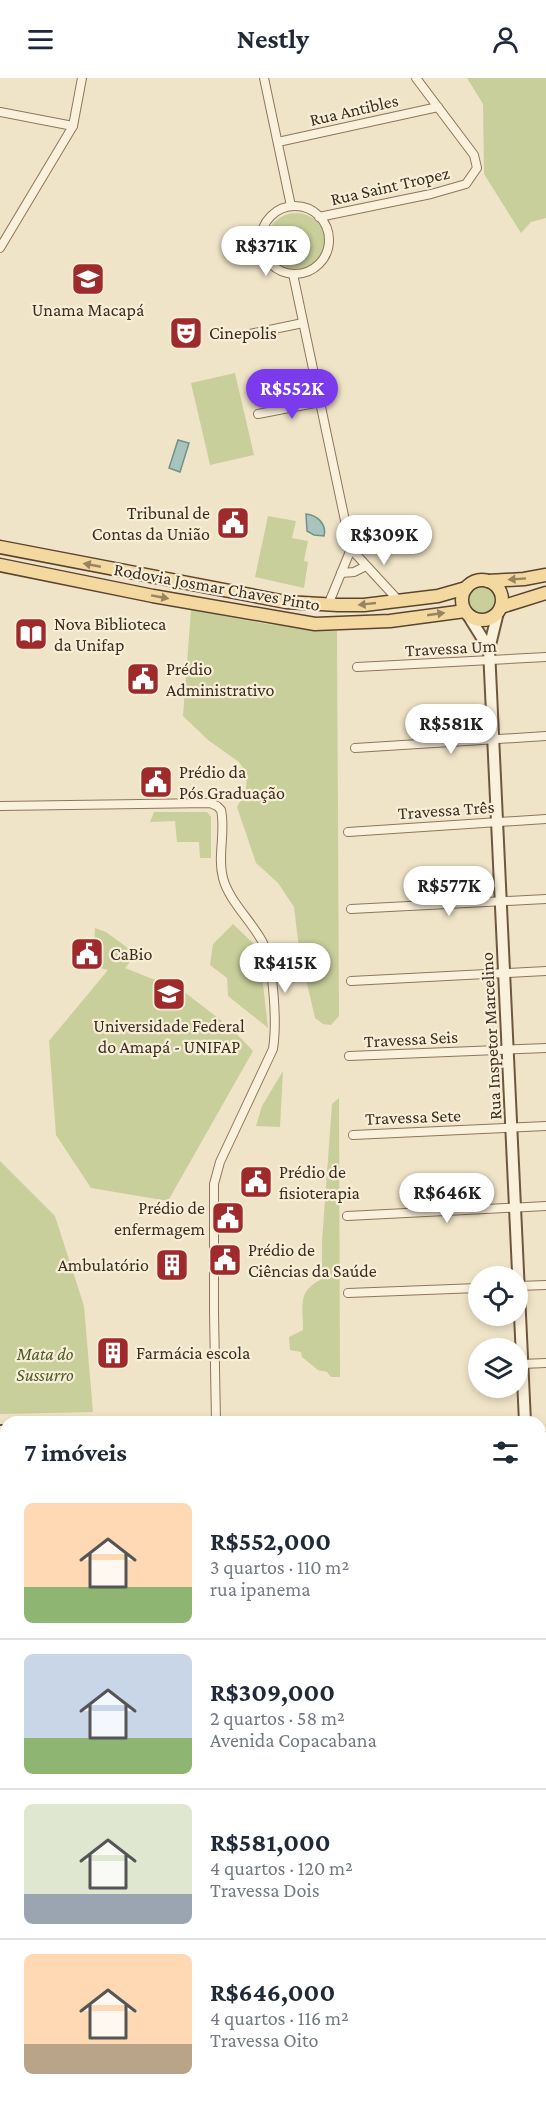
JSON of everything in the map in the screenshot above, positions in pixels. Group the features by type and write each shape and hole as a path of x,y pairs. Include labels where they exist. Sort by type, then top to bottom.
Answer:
{"main road":[{"name":"Rodovia Josmar Chaves Pinto","path":"0,547 286,602 328,605 364,605 438,596 466,588 476,581 524,579 546,575"},
{"name":"Rodovia Josmar Chaves Pinto","path":"0,565 153,596 315,624 390,621 467,613 476,619 484,620 492,617 499,609 546,593"},
{"path":"488,581 501,593 499,609"},
{"path":"466,588 462,600 467,613"}],"street":[{"path":"0,248 74,126 82,78"},
{"path":"264,78 291,206"},
{"path":"416,78 438,106"},
{"name":"Rua Antibles","path":"278,142 438,106"},
{"name":"Rua Saint Tropez","path":"319,217 431,194 466,184 477,168 474,155 438,106"},
{"path":"0,112 74,126"},
{"path":"291,206 304,207 319,217 328,234 326,252 320,262 311,270 293,274 281,271 270,264 263,253 261,241 263,228 269,217 291,206"},
{"path":"293,274 351,549 398,600"},
{"path":"245,335 303,323"},
{"path":"258,414 320,402"},
{"path":"328,605 351,549"},
{"path":"341,573 354,572 366,566"},
{"name":"Rua Inspetor Marcelino","path":"499,609 489,649 517,1266"},
{"name":"Rua Inspetor Marcelino","path":"467,613 489,649"},
{"name":"Travessa Um","path":"357,667 546,657"},
{"path":"355,748 546,736"},
{"path":"0,806 210,803 221,810 220,866 223,880 265,948 274,1004 274,1037 273,1049 220,1161 214,1184 216,1416"},
{"name":"Travessa Três","path":"348,832 546,819"},
{"path":"351,909 546,899"},
{"path":"351,981 546,971"},
{"name":"Travessa Seis","path":"350,1056 546,1048"},
{"name":"Travessa Sete","path":"353,1135 546,1126"},
{"path":"347,1216 546,1206"},
{"path":"528,1286 546,1285"},
{"path":"348,1293 468,1288"},
{"path":"528,1364 546,1364"},
{"name":"Rua Inspetor Marcelino","path":"524,1398 525,1416"}],"green space":[{"path":"467,78 546,78 546,218 531,222 521,233 484,174 483,104"},
{"path":"296,213 313,218 321,226 326,243 321,260 313,268 296,273 279,268 271,260 266,243 271,226 279,218"},
{"path":"235,373 254,455 210,465 191,383"},
{"path":"268,516 296,521 292,538 308,541 304,561 308,562 304,588 255,577"},
{"path":"482,584 493,589 498,600 493,611 482,616 471,611 466,600 471,589"},
{"path":"191,610 267,624 337,631 339,1016 331,1025 323,1024 315,1018 299,949 294,907 278,883 256,863 237,807 246,790 247,774 239,762 208,740 183,716"},
{"path":"154,812 207,812 211,817 211,858 200,858 199,842 177,842 175,821 150,822"},
{"path":"233,924 259,949 268,1028 228,996 227,978 210,965 213,944"},
{"path":"95,928 106,932 136,954 125,968 183,991 231,1028 253,1051 168,1201 91,1188 56,1135 49,1041 108,970 93,966"},
{"path":"283,1071 280,1127 256,1126 262,1106"},
{"path":"339,1098 340,1377 331,1377 327,1372 318,1370 302,1357 301,1352 290,1350 289,1337 303,1330 302,1306 305,1294 322,1279 322,1241 332,1104"},
{"name":"Mata do Sussurro","path":"0,1161 55,1216 84,1306 93,1412 0,1414"}],"water":[{"path":"178,440 189,443 180,472 169,468"},
{"path":"306,514 314,516 323,524 324,536 314,535 307,531"}],"place":[{"name":"Unama Macapá","path":"88,279"},
{"name":"Cinepolis","path":"186,333"},
{"name":"Tribunal de Contas da União","path":"233,523"},
{"name":"Nova Biblioteca da Unifap","path":"31,634"},
{"name":"Prédio Administrativo","path":"143,679"},
{"name":"Prédio da Pós Graduação","path":"156,782"},
{"name":"CaBio","path":"87,954"},
{"name":"Universidade Federal do Amapá - UNIFAP","path":"169,994"},
{"name":"Prédio de fisioterapia","path":"256,1182"},
{"name":"Prédio de enfermagem","path":"228,1218"},
{"name":"Prédio de Ciências da Saúde","path":"225,1260"},
{"name":"Ambulatório","path":"172,1265"},
{"name":"Farmácia escola","path":"113,1353"}]}
